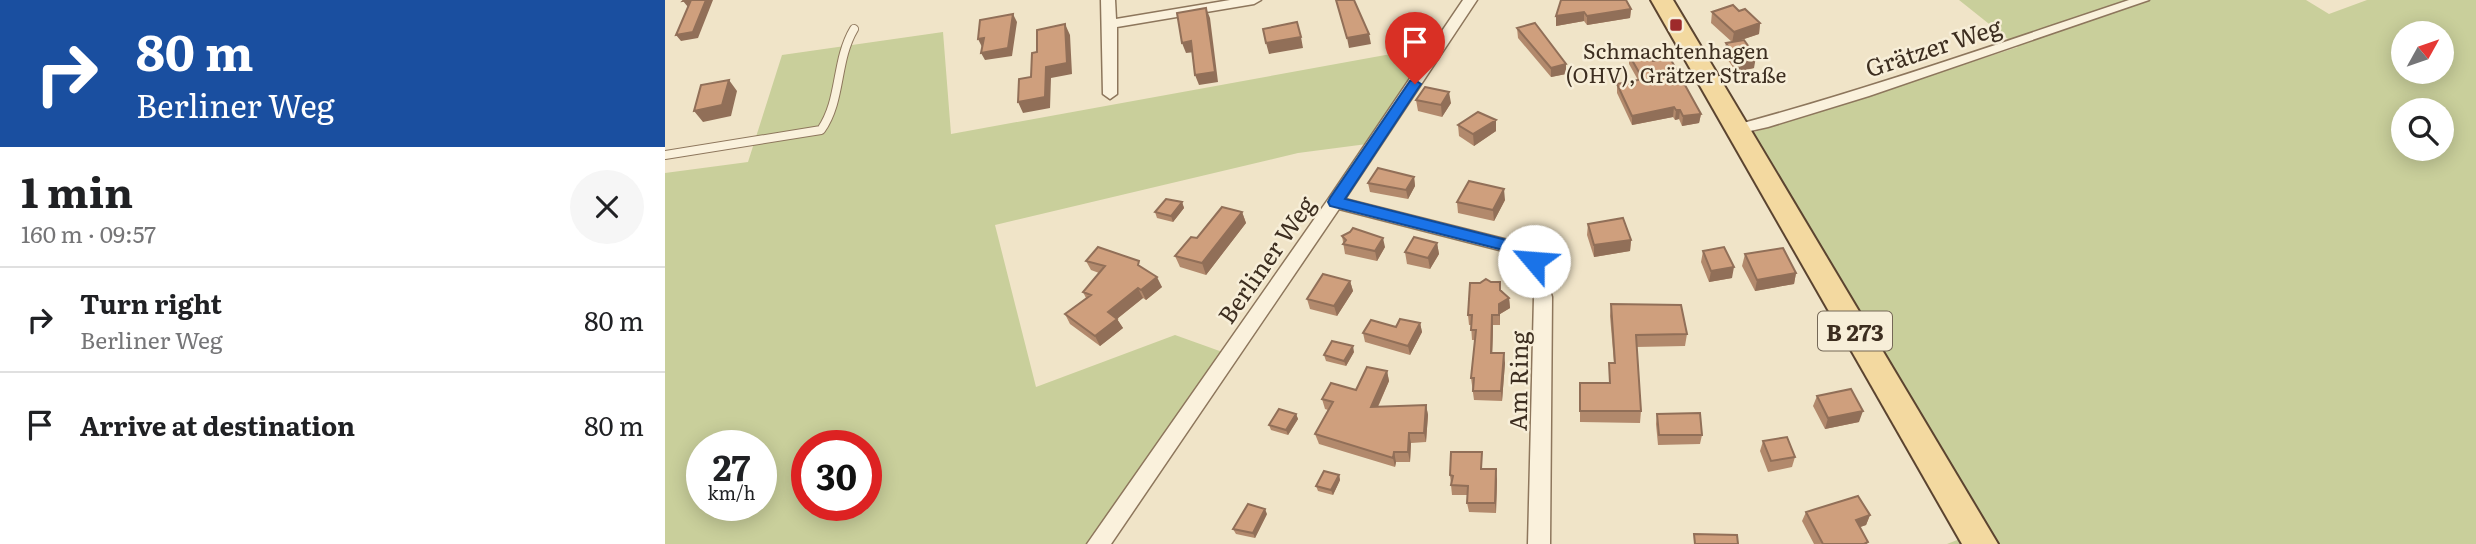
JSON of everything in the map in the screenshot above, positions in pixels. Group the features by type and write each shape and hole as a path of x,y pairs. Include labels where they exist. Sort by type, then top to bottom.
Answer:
{"main road":[{"name":"B 273","path":"1662,0 1980,544"}],"street":[{"path":"1108,0 1110,94"},
{"path":"1110,24 1254,0"},
{"name":"Berliner Weg","path":"1098,544 1335,202 1470,0"},
{"name":"Grätzer Weg","path":"1737,129 1763,124 1864,93 2142,0"},
{"name":"Am Ring","path":"1335,202 1516,248 1534,261 1543,298 1539,544"}],"lane":[{"path":"665,155 821,130 830,115 843,49 854,30"}],"green space":[{"path":"1959,0 2306,0 2329,14 2367,0 2476,0 2476,544 1947,544 1970,535 1745,135 2018,47"},
{"path":"943,32 951,134 1435,46 1367,144 1298,153 995,225 1036,387 1175,335 1228,354 1095,544 665,544 665,173 748,162 782,55"}],"building":[{"path":"691,0 706,0 693,32 676,35"},
{"path":"1336,0 1354,0 1369,34 1347,38"},
{"path":"1561,0 1626,0 1631,9 1587,16 1584,12 1556,16"},
{"path":"1733,5 1739,11 1745,9 1760,23 1734,32 1712,12"},
{"path":"1206,8 1215,72 1195,75 1191,41 1182,43 1177,13"},
{"path":"1013,14 1008,48 981,53 984,38 978,39 980,20"},
{"path":"1297,22 1301,37 1266,43 1263,29"},
{"path":"1535,23 1566,64 1551,68 1517,28"},
{"path":"1065,24 1067,63 1046,67 1045,97 1018,102 1019,79 1031,77 1032,53 1037,52 1037,30"},
{"path":"1744,40 1756,57 1737,60 1726,43"},
{"path":"1648,52 1653,61 1670,58 1701,114 1683,116 1680,110 1674,107 1632,116 1617,84 1643,79 1629,55"},
{"path":"729,80 722,105 694,111 701,85"},
{"path":"1425,87 1449,92 1441,105 1416,100"},
{"path":"1478,112 1496,120 1473,134 1458,125"},
{"path":"1378,168 1414,177 1406,190 1368,183"},
{"path":"1469,181 1504,189 1493,210 1457,202"},
{"path":"1166,199 1182,202 1171,216 1155,212"},
{"path":"1222,207 1242,212 1202,263 1175,256 1191,237 1197,238"},
{"path":"1623,218 1631,240 1594,245 1588,224"},
{"path":"1353,228 1383,238 1375,251 1343,244 1346,240 1342,236"},
{"path":"1414,237 1437,243 1428,258 1405,252"},
{"path":"1098,247 1139,261 1138,265 1157,277 1108,312 1117,319 1095,336 1065,314 1091,295 1083,292 1105,266 1086,261"},
{"path":"1724,247 1734,267 1711,271 1703,251"},
{"path":"1783,248 1796,273 1757,280 1745,254"},
{"path":"1323,274 1350,281 1334,306 1307,299"},
{"path":"1486,279 1500,282 1500,290 1509,298 1499,304 1499,315 1492,315 1491,353 1504,353 1501,391 1473,391 1474,378 1471,378 1476,330 1471,330 1472,315 1468,315 1470,283 1480,283"},
{"path":"1611,304 1681,305 1687,334 1636,335 1641,411 1580,411 1580,383 1610,383 1609,363 1615,363"},
{"path":"1400,319 1420,323 1408,346 1363,333 1371,320 1396,327"},
{"path":"1332,341 1353,346 1344,361 1324,355"},
{"path":"1367,367 1387,371 1371,407 1426,405 1424,433 1409,433 1408,452 1394,452 1393,458 1315,434 1333,402 1322,399 1331,383 1356,390"},
{"path":"1851,389 1863,411 1828,418 1817,396"},
{"path":"1279,409 1296,414 1286,430 1269,425"},
{"path":"1700,413 1702,435 1659,435 1657,414"},
{"path":"1787,437 1795,457 1771,461 1763,441"},
{"path":"1451,452 1482,452 1481,469 1496,469 1495,503 1467,503 1468,486 1451,485"},
{"path":"1324,471 1339,475 1331,490 1316,486"},
{"path":"1858,496 1870,515 1856,520 1868,542 1823,544 1806,512"},
{"path":"1248,504 1265,509 1253,533 1233,529"},
{"path":"1694,534 1737,535 1738,544 1695,544"}],"place":[{"name":"Schmachtenhagen (OHV), Grätzer Straße","path":"1676,25"}],"route":[{"path":"1415,84 1335,202 1516,248 1534,261"}]}
